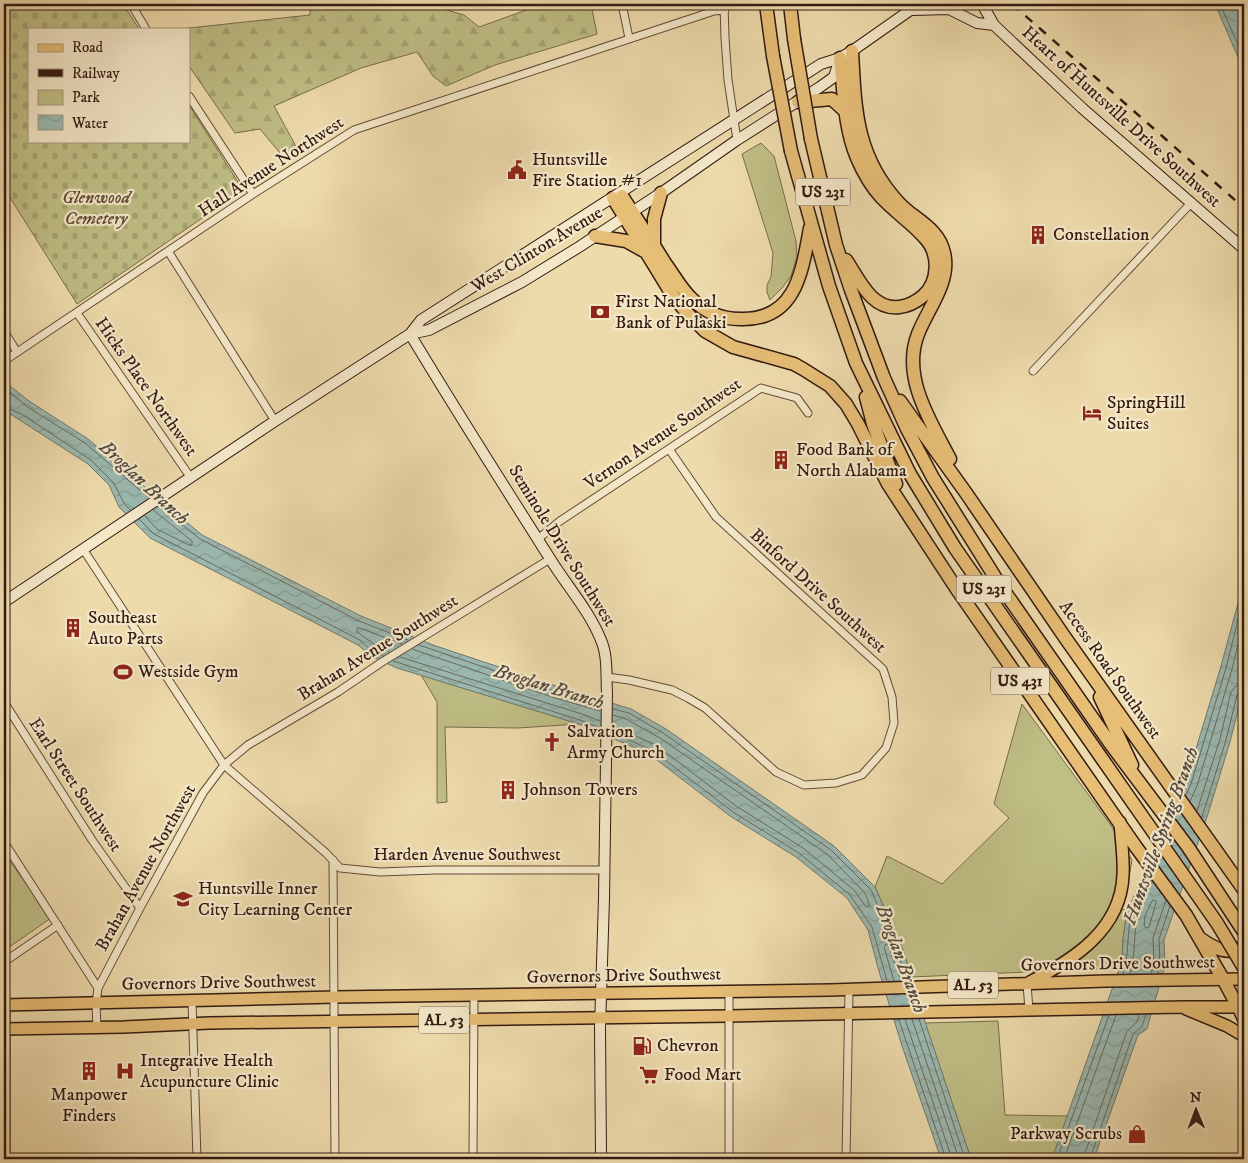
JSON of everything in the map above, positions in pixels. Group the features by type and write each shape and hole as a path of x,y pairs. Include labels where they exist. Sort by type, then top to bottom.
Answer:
{"highway":[{"name":"US 231","path":"766,4 773,56 791,151 810,224 856,364 910,474 955,548 1217,923 1244,968"},
{"name":"US 231","path":"790,4 794,40 811,140 836,245 854,300 884,378 920,454 961,526 1000,584 1112,746 1188,847 1244,932"},
{"path":"852,51 857,117 867,152 890,193 935,233 944,251 943,279 917,335 914,373 920,398 966,493"},
{"path":"836,245 870,296 884,305 896,307 914,303 925,294 932,283 936,262 927,239 890,206 868,179 853,147 846,112 840,58"},
{"path":"798,102 832,99 846,112"},
{"path":"651,250 654,219 661,193"},
{"path":"617,196 651,250 673,296 705,330 733,347 794,364 821,380 838,395 852,414 888,484 907,513"},
{"path":"595,236 626,241 651,250 686,293 698,304 722,317 752,319 780,309 792,293 803,267 810,224"},
{"name":"US 431","path":"856,364 873,424 907,513 994,644 1186,915 1198,938 1241,1007"},
{"path":"884,378 966,493"},
{"name":"Access Road Southwest","path":"966,493 1084,665 1244,890"},
{"path":"1084,665 1144,789"},
{"path":"1198,938 1221,951 1228,952 1244,947"}],"main road":[{"path":"1027,984 1075,956 1093,941 1115,910 1121,892 1123,877 1120,822"},
{"name":"Governors Drive Southwest","path":"5,1004 96,1004 335,997 601,995 849,990 1106,981 1244,979"},
{"path":"1182,1007 1241,1007 1244,1020"},
{"path":"1182,1007 1227,1026 1244,1036"},
{"name":"AL 53","path":"5,1029 335,1021 729,1016 1182,1007"}],"street":[{"path":"130,4 145,28"},
{"path":"622,4 629,38"},
{"name":"Heart of Huntsville Drive Southwest","path":"982,4 994,25 1082,108 1244,249"},
{"path":"724,7 724,38 728,80 733,103 737,140"},
{"name":"Hall Avenue Northwest","path":"4,361 253,194 354,130 724,7"},
{"path":"915,7 949,9 978,23 994,25"},
{"name":"West Clinton Avenue","path":"4,602 275,421 410,334 421,320 822,64 840,58 852,51 915,7"},
{"name":"West Clinton Avenue","path":"410,334 429,330 522,282 595,236 834,77 840,58"},
{"path":"190,98 253,194"},
{"path":"1033,371 1192,202"},
{"path":"168,251 275,421"},
{"name":"Hicks Place Northwest","path":"77,313 190,478"},
{"path":"4,331 17,352"},
{"name":"Seminole Drive Southwest","path":"410,334 444,392 550,559 594,624 602,643 607,693 600,1017 601,1159"},
{"name":"Vernon Avenue Southwest","path":"538,539 560,521 760,388 797,398 808,413"},
{"name":"Binford Drive Southwest","path":"607,678 629,680 672,690 688,698 705,708 776,772 804,785 836,783 862,775 886,748 894,723 892,697 883,670 716,517 669,449"},
{"name":"Harden Avenue Southwest","path":"83,549 224,765 340,868 380,872 435,870 604,870"},
{"name":"Brahan Avenue Southwest","path":"224,765 248,745 338,692 382,662 550,559"},
{"name":"Earl Street Southwest","path":"4,702 92,840 140,908"},
{"name":"Brahan Avenue Northwest","path":"98,988 203,793 224,765"},
{"path":"4,842 98,988 96,1004 97,1028"},
{"path":"333,860 335,1159"},
{"path":"4,962 58,925"},
{"path":"1027,984 1029,1010"},
{"path":"846,1159 849,990"},
{"path":"729,992 729,1159"},
{"path":"473,1159 474,996"},
{"path":"192,1001 196,1159"},
{"path":"5,1004 6,1159"}],"green space":[{"name":"Glenwood Cemetery","path":"4,4 123,4 138,28 28,28 28,142 190,142 190,107 243,190 77,304 4,188"},
{"path":"310,4 433,4 433,6 464,15 479,27 543,4 591,4 597,34 495,65 446,86 433,76 417,52 361,68 274,106 299,152 285,159 260,129 235,133 190,67 189,28 310,15"},
{"path":"761,143 774,156 796,241 797,257 791,276 770,300 767,285 771,277 773,253 742,154"},
{"path":"421,675 579,724 518,728 445,727 447,802 437,803 437,702"},
{"path":"1022,704 1110,824 1132,860 1127,889 1120,908 1127,911 1120,968 911,977 903,950 875,887 887,856 942,884 1009,818 994,804"},
{"path":"4,853 51,918 8,948 4,942"},
{"path":"998,1021 1005,1115 1068,1116 1052,1159 971,1159 925,1023"}],"water":[{"path":"1215,4 1244,4 1244,71"},
{"name":"Broglan Branch","path":"4,381 29,401 88,439 202,535 361,616 433,645 631,709 666,729 834,846 875,887 903,950 971,1159 941,1159 902,1046 868,930 847,898 796,857 730,816 649,754 579,724 397,668 371,656 358,645 150,538 119,507 109,485 88,464 4,410"},
{"path":"1244,581 1244,686 1230,742 1208,814 1164,940 1165,966 1147,1029 1138,1035 1094,1159 1052,1159 1122,961 1127,911 1186,782"}],"railway":[{"path":"1012,4 1244,208"}],"place":[{"name":"Huntsville Fire Station #1","path":"517,170"},
{"name":"Constellation","path":"1038,235"},
{"name":"First National Bank of Pulaski","path":"600,312"},
{"name":"SpringHill Suites","path":"1092,413"},
{"name":"Food Bank of North Alabama","path":"781,460"},
{"name":"Southeast Auto Parts","path":"73,628"},
{"name":"Westside Gym","path":"123,672"},
{"name":"Salvation Army Church","path":"552,742"},
{"name":"Johnson Towers","path":"508,790"},
{"name":"Huntsville Inner City Learning Center","path":"183,899"},
{"name":"Chevron","path":"642,1046"},
{"name":"Manpower Finders","path":"89,1071"},
{"name":"Integrative Health Acupuncture Clinic","path":"125,1071"},
{"name":"Food Mart","path":"649,1075"},
{"name":"Parkway Scrubs","path":"1137,1134"}],"water label":[{"name":"Huntsville Spring Branch","path":"1161,836"}]}
